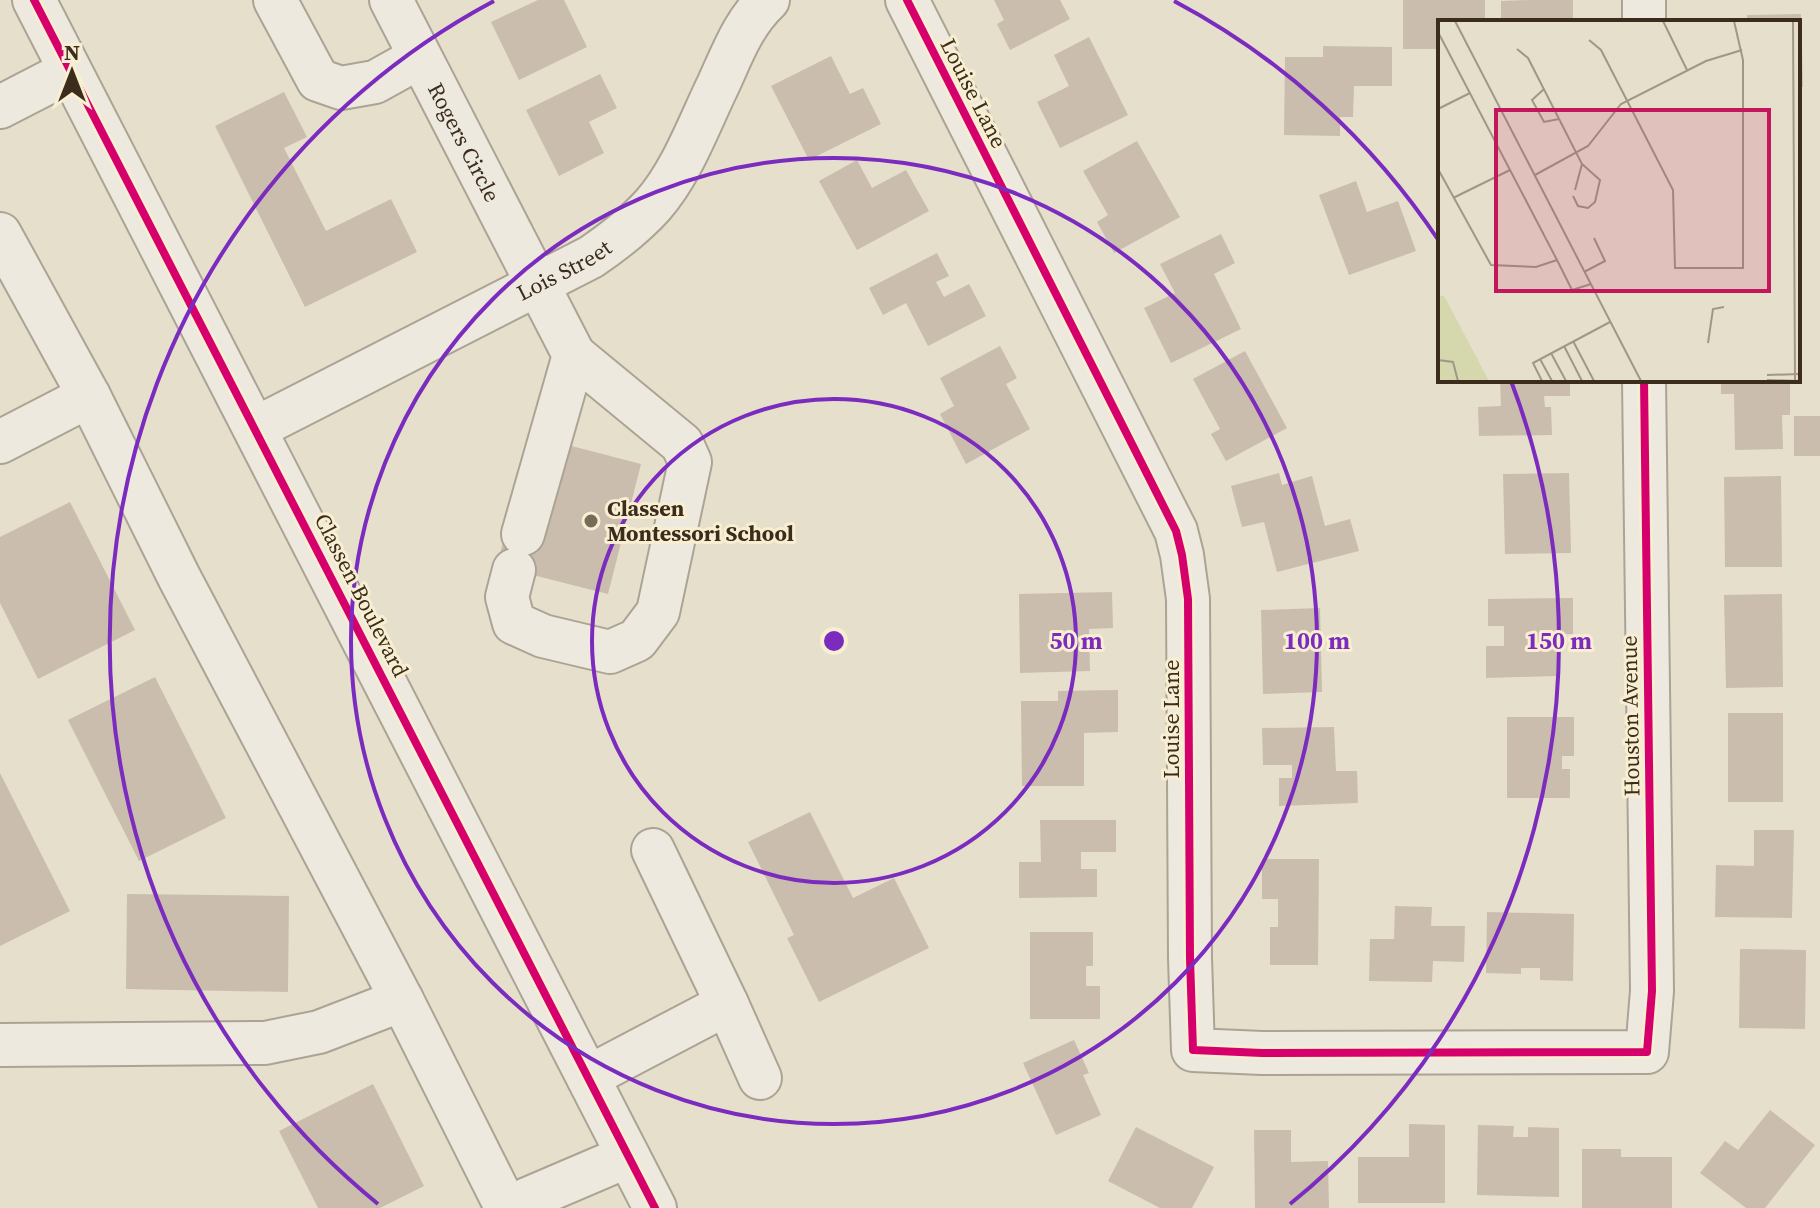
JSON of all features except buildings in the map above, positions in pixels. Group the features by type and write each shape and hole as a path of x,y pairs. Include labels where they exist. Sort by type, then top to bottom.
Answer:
{"street":[{"name":"Classen Boulevard","path":"34,0 655,1208"},
{"path":"275,0 318,80 341,88 375,82 420,57"},
{"name":"Rogers Circle","path":"391,0 574,355"},
{"name":"Lois Street","path":"256,428 603,249 655,203 690,143 747,25 768,0"},
{"name":"Louise Lane","path":"907,0 1176,531 1188,599 1193,1050 1262,1053 1647,1052"},
{"path":"0,107 70,71"},
{"path":"0,234 89,396 179,577 402,1000 502,1199 518,1203 628,1156"},
{"path":"574,355 682,444 690,462 658,612 637,640 610,652 543,636 514,623 507,597 574,355"},
{"name":"Houston Avenue","path":"1644,382 1652,991 1647,1052"},
{"path":"0,442 89,396"},
{"path":"653,850 760,1078"},
{"path":"0,1045 265,1043 319,1032 402,1000"},
{"path":"588,1077 727,1004"}],"cycle path":[{"path":"34,0 655,1208"},
{"path":"907,0 1176,531 1188,599 1193,1050 1262,1053 1647,1052 1652,991 1644,382"}],"place":[{"name":"Classen Montessori School","path":"591,521"}]}
